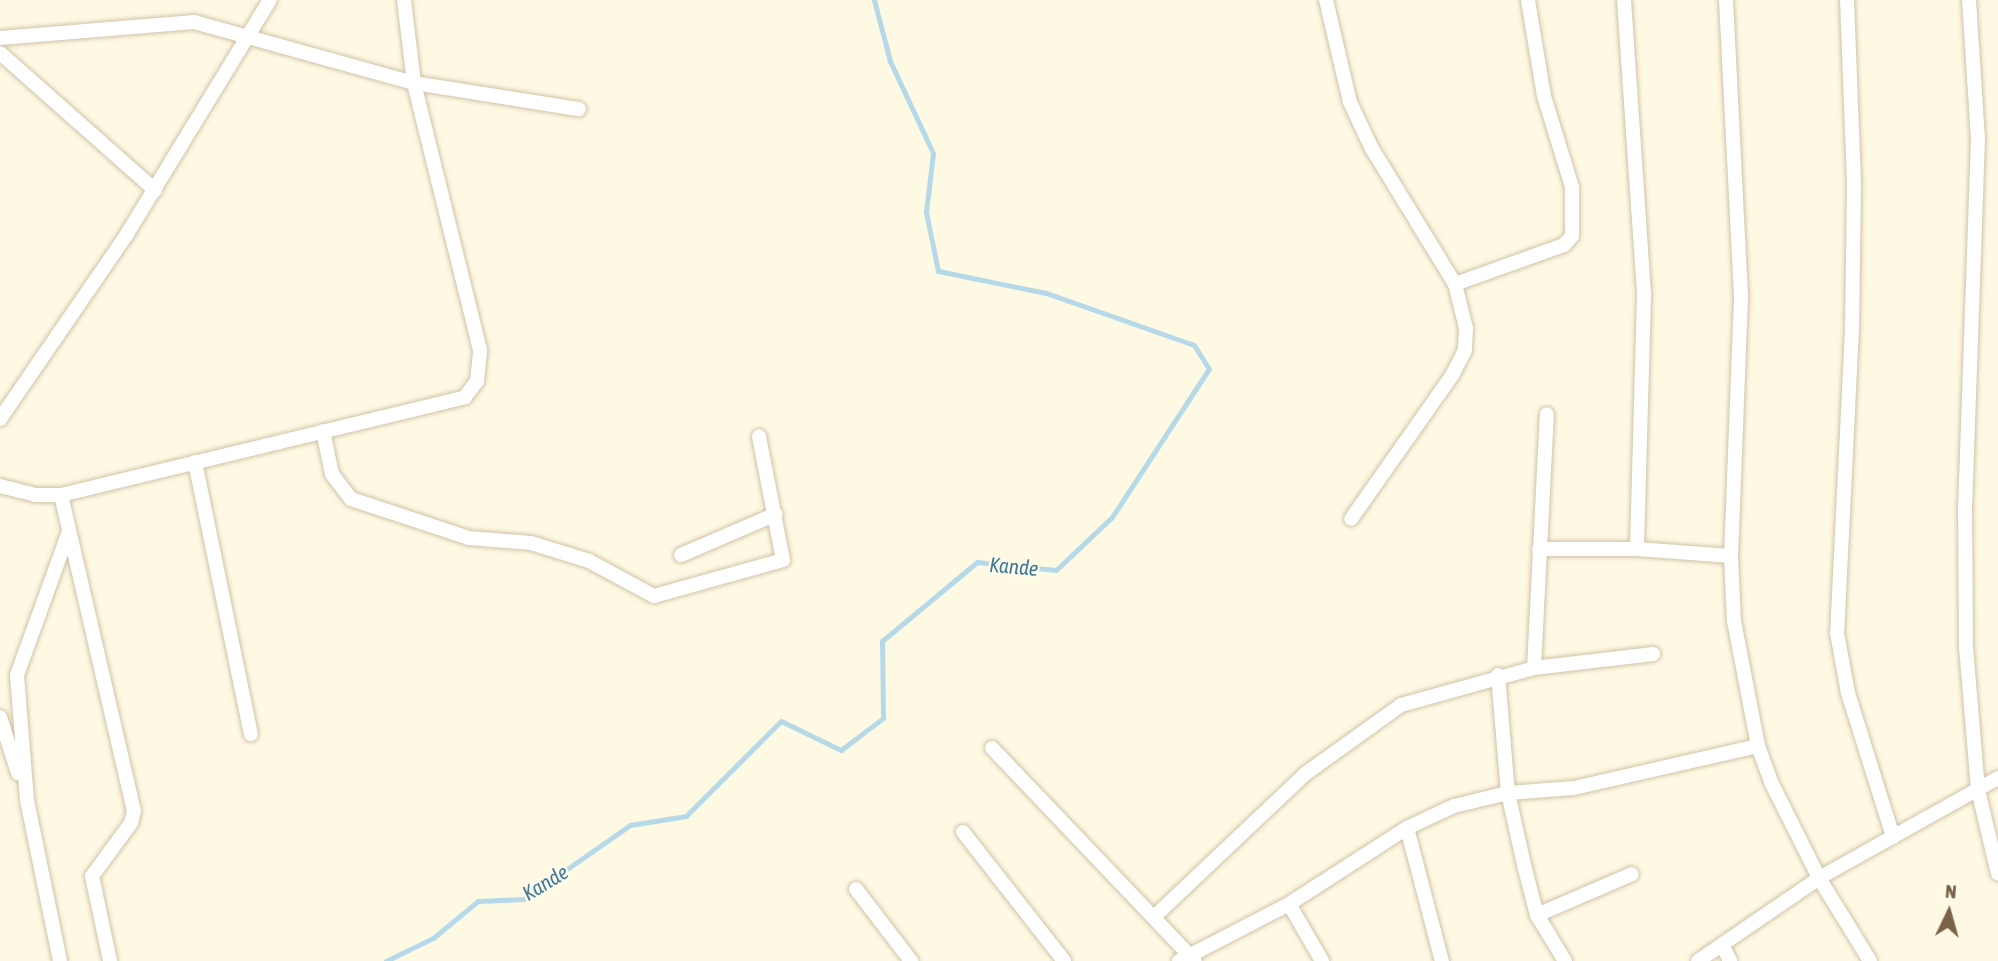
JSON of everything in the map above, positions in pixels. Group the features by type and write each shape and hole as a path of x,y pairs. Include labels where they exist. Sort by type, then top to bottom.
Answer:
{"street":[{"path":"0,419 155,190 249,40 270,0"},
{"path":"0,486 35,495 61,495 465,397 477,382 480,350 414,83 404,0"},
{"path":"1326,0 1350,102 1371,147 1455,285 1466,328 1465,350 1453,374 1351,519"},
{"path":"1455,285 1564,245 1572,236 1572,187 1544,96 1528,0"},
{"path":"1624,0 1644,296 1637,549"},
{"path":"1726,0 1741,296 1731,556 1734,621 1758,746 1819,878 1870,961"},
{"path":"1847,0 1854,225 1837,633 1849,694 1893,837"},
{"path":"1969,0 1978,138 1965,502 1966,607 1978,790 1998,874"},
{"path":"0,38 194,22 249,40 414,83 579,109"},
{"path":"0,53 155,190"},
{"path":"1534,668 1547,414"},
{"path":"323,432 332,474 351,499 470,538 543,547 589,561 654,596 781,563 776,514 759,436"},
{"path":"195,462 251,734"},
{"path":"61,495 134,811 131,823 92,876 110,961"},
{"path":"681,555 776,514"},
{"path":"27,800 17,675 69,531"},
{"path":"1539,549 1637,549 1731,556"},
{"path":"1155,916 1305,774 1401,705 1498,675 1534,668 1653,654"},
{"path":"1498,675 1508,793 1537,915 1565,961"},
{"path":"0,717 27,800 60,961"},
{"path":"992,748 1155,916 1188,958 1289,904 1407,828 1454,806 1508,793 1574,788 1758,746"},
{"path":"1698,961 1819,878 1998,778"},
{"path":"1407,828 1442,961"},
{"path":"963,832 1064,961"},
{"path":"1537,915 1632,874"},
{"path":"856,889 911,961"},
{"path":"1289,904 1321,961"},
{"path":"1721,945 1730,961"}],"waterway":[{"name":"Kande","path":"386,961 433,938 478,901 524,899 630,825 686,816 781,721 841,750 883,718 882,641 977,562 1056,570 1112,517 1209,369 1194,345 1046,293 938,271 926,212 933,153 890,61 874,0"}]}
